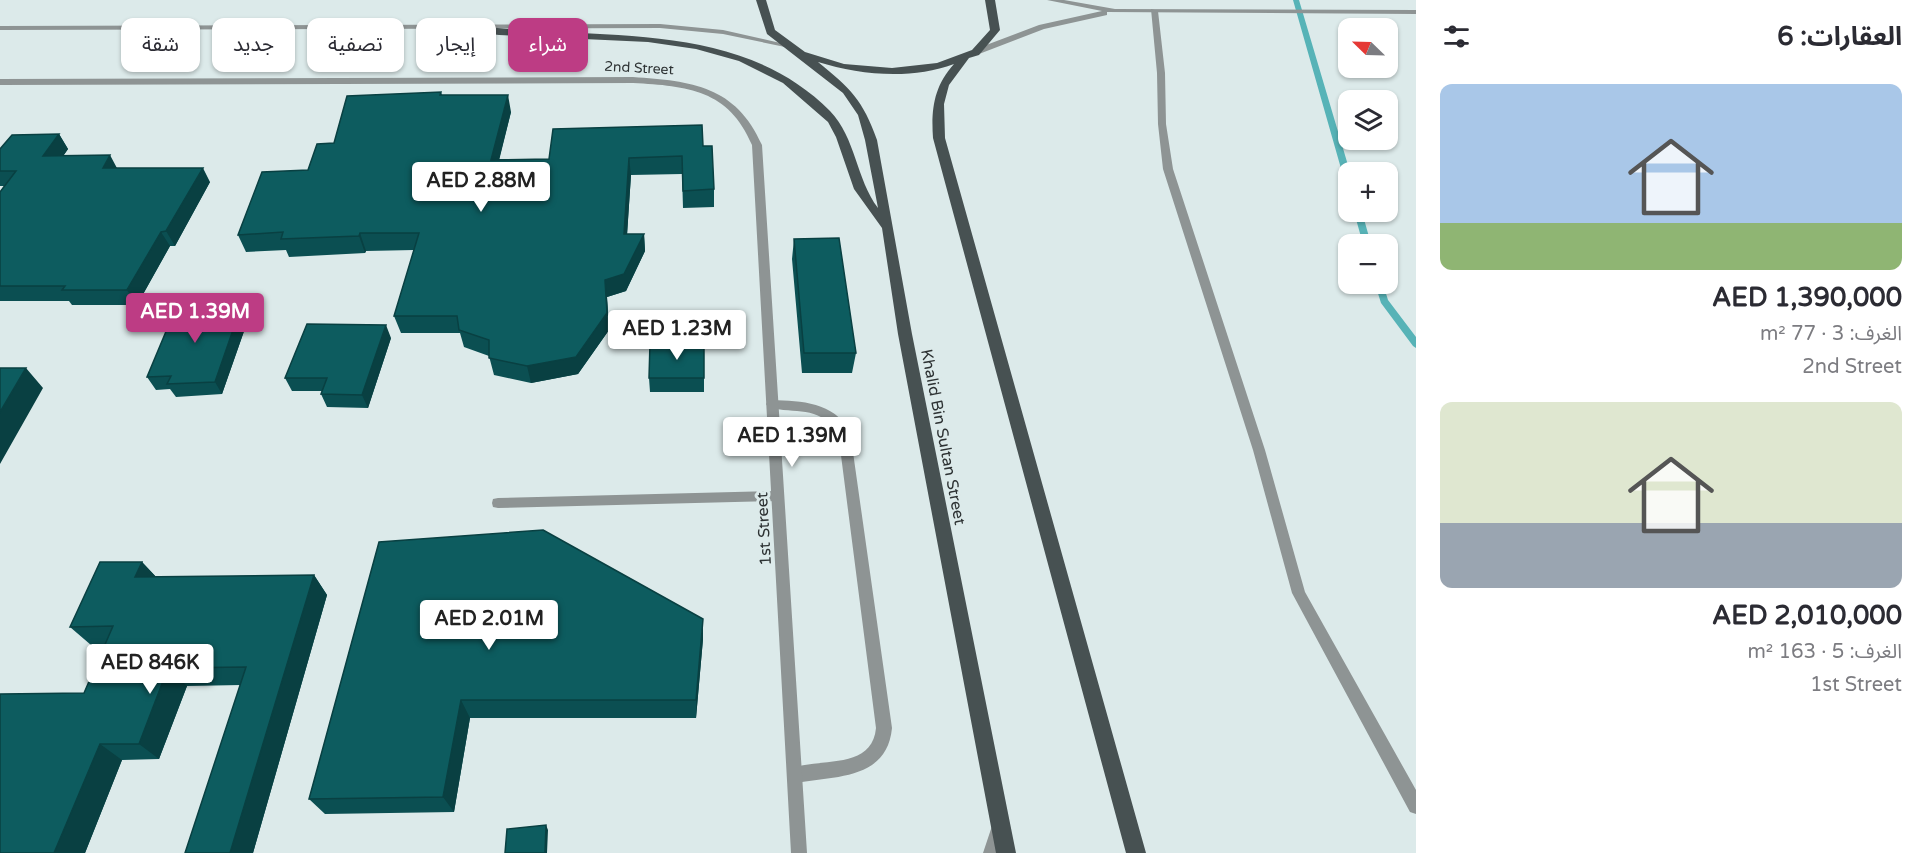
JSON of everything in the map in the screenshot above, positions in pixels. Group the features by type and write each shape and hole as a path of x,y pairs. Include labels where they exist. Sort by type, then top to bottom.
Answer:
{"main road":[{"path":"761,0 761,16 769,31 785,45 800,53 838,66 883,72 928,69 970,55"},
{"path":"990,0 998,19 992,36 948,74 939,94 936,115 939,138 1136,853"},
{"path":"496,32 660,39 727,53 757,64 793,84 828,115 843,138 863,196 888,227"},
{"name":"Khalid Bin Sultan Street","path":"800,53 847,92 863,115 871,140 905,334 1006,853"}],"street":[{"path":"1051,0 1115,11 1416,12"},
{"path":"970,55 1042,27 1115,11"},
{"path":"1154,11 1161,73 1162,124 1168,169 1259,450 1299,593 1416,806"},
{"path":"0,28 416,26"},
{"path":"496,26 660,26 723,32 785,45"},
{"name":"2nd Street","path":"0,82 633,80 687,85 711,93 732,104"},
{"name":"1st Street","path":"732,104 753,130 757,145 799,853"},
{"path":"772,404 814,407 827,412 844,430 884,728 880,747 866,761 857,765 795,775"},
{"path":"498,503 778,496"},
{"path":"991,853 1000,825"}],"building":[{"path":"441,92 440,95 508,95 491,160 549,159 553,129 702,125 703,146 712,146 714,189 683,191 682,156 629,158 624,234 644,234 624,274 605,280 607,313 576,357 527,366 489,358 489,340 459,330 457,316 394,316 419,233 360,233 359,236 281,239 283,232 238,235 262,172 308,170 317,144 334,143 347,96"},
{"path":"59,134 43,156 110,155 103,168 203,168 166,231 161,232 127,290 62,290 65,286 0,286 0,192 16,171 0,171 0,149 12,135"},
{"path":"839,238 856,353 804,353 794,239"},
{"path":"242,304 215,382 167,384 171,376 147,377 175,310"},
{"path":"307,324 386,325 362,395 321,394 327,378 285,378"},
{"path":"650,343 704,343 704,378 649,378"},
{"path":"0,368 26,368 0,412"},
{"path":"543,530 703,619 696,700 461,700 443,797 309,799 379,542"},
{"path":"100,562 142,562 135,577 314,575 230,853 185,853 246,667 168,668 139,744 100,744 54,853 0,853 0,694 84,693 113,626 70,627"},
{"path":"546,825 545,853 505,853 507,829"}],"waterway":[{"path":"1296,0 1343,162"},
{"path":"1361,222 1364,234"},
{"path":"1382,294 1384,301 1416,344"}]}
